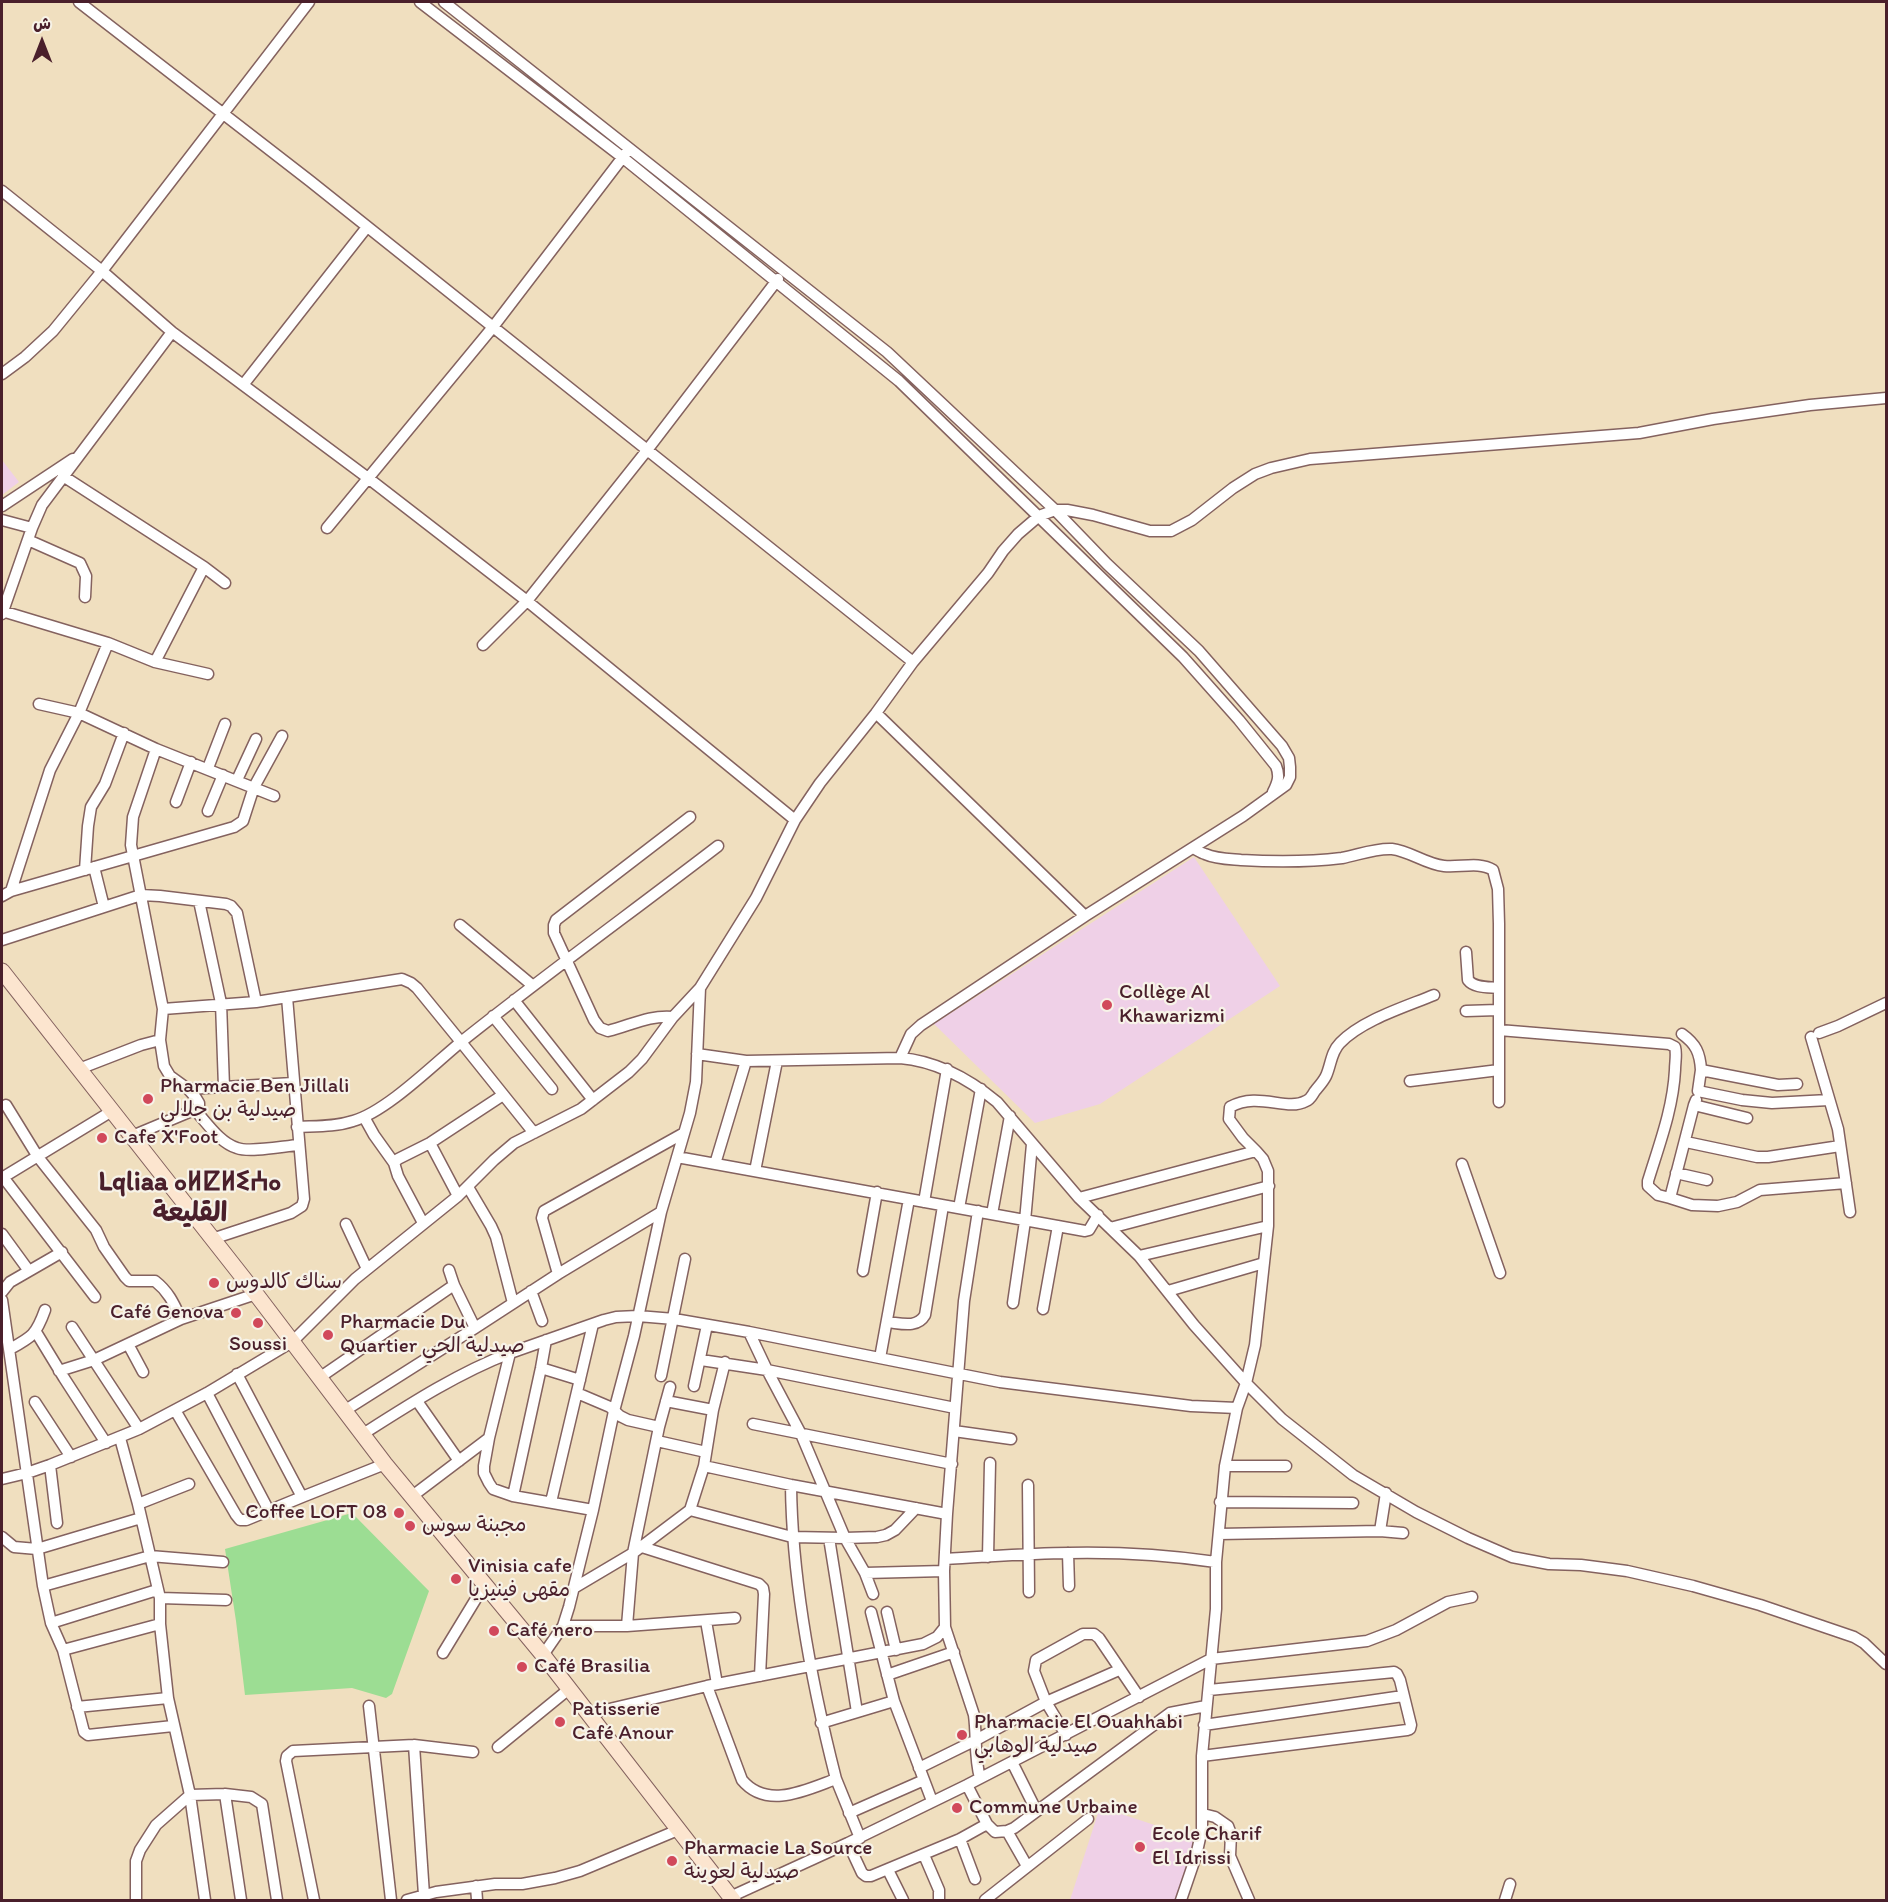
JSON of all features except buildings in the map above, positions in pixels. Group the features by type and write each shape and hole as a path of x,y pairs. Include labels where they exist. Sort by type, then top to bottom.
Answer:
{"main road":[{"path":"2,971 256,1294 385,1464 543,1655 732,1899"}],"street":[{"path":"79,2 648,449 913,662"},
{"path":"2,374 25,357 53,330 102,271 309,2"},
{"path":"420,2 626,153 887,352 1055,510 1107,564 1199,651 1282,746 1289,758 1290,777 1286,785 921,1025 911,1034 900,1058"},
{"path":"444,2 626,153 775,282 899,381 1166,640 1239,720 1276,766 1279,774 1278,782 1272,795"},
{"path":"327,528 493,327 626,153"},
{"path":"2,191 102,271 172,332 368,478 527,601 795,820"},
{"path":"243,385 367,227"},
{"path":"483,645 527,601 784,272"},
{"path":"172,332 42,505 2,613 108,643 156,662 208,674"},
{"path":"2,1479 50,1465 140,1429 207,1393 292,1342 368,1269 458,1196 514,1143 568,1116 629,1072 642,1059 673,1017 700,988 756,898 795,820 820,783 913,662 1018,534 1039,516 1055,510 1080,512 1150,531 1171,531 1186,523 1255,474 1310,459 1639,434 1713,419 1810,405 1887,398"},
{"path":"2,506 78,455"},
{"path":"63,476 225,583"},
{"path":"2,520 32,528"},
{"path":"28,540 80,563 86,576 85,597"},
{"path":"156,662 204,567"},
{"path":"6,893 50,771 79,713 108,643"},
{"path":"39,704 79,713 156,748 274,796"},
{"path":"876,713 1085,916"},
{"path":"208,768 225,724"},
{"path":"104,907 89,869 88,826 91,807 105,784 124,733"},
{"path":"6,893 234,827 243,821 254,788 282,736"},
{"path":"237,780 256,739"},
{"path":"132,1136 199,1108 199,1103 188,1089 170,1076 164,1066 160,1040 163,1009 132,856 133,817 156,748"},
{"path":"176,802 191,762"},
{"path":"208,810 223,775"},
{"path":"673,1017 650,1017 608,1031 600,1028 594,1020 554,933 554,926 556,920 690,818"},
{"path":"297,1127 342,1124 364,1117 386,1103 532,985 718,846"},
{"path":"1193,848 1206,855 1222,858 1309,861 1343,858 1390,849 1402,851 1438,865 1488,867 1493,870 1498,889 1499,1102"},
{"path":"2,940 141,895 226,904 237,913 256,1002"},
{"path":"199,901 221,1004 224,1087"},
{"path":"460,925 532,985"},
{"path":"1466,952 1470,983 1498,988"},
{"path":"163,1009 256,1002 402,979 411,982 534,1133"},
{"path":"543,1655 563,1626 574,1588 662,1212 684,1133 696,1082 700,988"},
{"path":"1181,1900 1196,1856 1202,1829 1202,1756 1216,1609 1220,1502 1237,1408 1256,1345 1268,1226 1268,1171 1263,1158 1243,1138 1229,1119 1230,1107 1253,1100 1303,1103 1310,1099 1324,1080 1339,1043 1367,1024 1434,995"},
{"path":"212,1239 291,1214 302,1206 304,1199 287,997"},
{"path":"514,1000 593,1100"},
{"path":"1850,1212 1838,1129 1829,1100 1815,1035 1887,1003"},
{"path":"1466,1011 1498,1010"},
{"path":"493,1016 552,1089"},
{"path":"1499,1030 1669,1044 1675,1047 1674,1082 1670,1108 1648,1181 1648,1186 1655,1192 1692,1205 1718,1206 1737,1202 1760,1190 1846,1183"},
{"path":"1670,1198 1686,1142 1701,1070 1696,1047 1682,1034"},
{"path":"79,1069 160,1040"},
{"path":"697,1054 746,1061 859,1057 917,1059 947,1069 981,1089 997,1102 1079,1198 1139,1256 1194,1325 1282,1419 1345,1468 1386,1494 1416,1512 1496,1552 1533,1562 1627,1571 1693,1586 1760,1605 1854,1637 1887,1664"},
{"path":"715,1164 746,1061"},
{"path":"755,1171 777,1061"},
{"path":"924,1202 947,1069"},
{"path":"1410,1081 1499,1070"},
{"path":"1701,1070 1778,1085 1797,1084"},
{"path":"188,1089 293,1083"},
{"path":"959,1208 981,1089"},
{"path":"1698,1091 1742,1100 1772,1103 1829,1100"},
{"path":"394,1163 430,1143 503,1095"},
{"path":"6,1105 38,1157 96,1230 104,1247 129,1281 155,1281 165,1288 181,1319"},
{"path":"1694,1106 1747,1118"},
{"path":"195,1110 222,1139 237,1149 299,1145"},
{"path":"95,1297 2,1178 112,1111"},
{"path":"992,1214 1010,1116"},
{"path":"364,1117 394,1163 398,1176 423,1223"},
{"path":"558,1274 542,1218 544,1211 684,1133"},
{"path":"1686,1142 1756,1157 1840,1146"},
{"path":"430,1143 458,1196"},
{"path":"1013,1303 1025,1221 1032,1144"},
{"path":"1079,1198 1256,1151"},
{"path":"677,1157 1085,1231 1089,1230 1098,1215"},
{"path":"1462,1164 1500,1274"},
{"path":"1677,1173 1707,1180"},
{"path":"1110,1228 1269,1186"},
{"path":"468,1187 496,1237 513,1303"},
{"path":"863,1271 877,1192"},
{"path":"880,1358 909,1199"},
{"path":"887,1322 919,1323 925,1315 943,1206"},
{"path":"978,1211 964,1301 944,1571 945,1627 974,1715 976,1763 980,1778"},
{"path":"344,1411 558,1274 662,1212"},
{"path":"346,1224 368,1269"},
{"path":"1043,1309 1058,1226"},
{"path":"1139,1256 1268,1226"},
{"path":"2,1234 29,1271"},
{"path":"2,1292 10,1282 62,1252"},
{"path":"661,1376 685,1259"},
{"path":"1168,1292 1264,1263"},
{"path":"449,1270 475,1328"},
{"path":"318,1378 454,1285"},
{"path":"531,1292 543,1321"},
{"path":"59,1371 94,1360 181,1319 256,1294"},
{"path":"2,1300 43,1586 51,1623 63,1650 84,1732 88,1735 173,1726"},
{"path":"10,1349 31,1338 45,1310"},
{"path":"363,1434 478,1365 593,1324 616,1317 638,1316 674,1319 750,1332 999,1382 1057,1391 1201,1407 1237,1408"},
{"path":"551,1502 593,1324"},
{"path":"694,1386 707,1325"},
{"path":"72,1327 140,1429"},
{"path":"36,1332 106,1443"},
{"path":"750,1332 801,1434 845,1538 865,1573 873,1594"},
{"path":"513,1496 546,1340"},
{"path":"128,1344 144,1372"},
{"path":"510,1353 489,1438 484,1466 486,1477 493,1489 513,1496 593,1510"},
{"path":"700,1360 725,1362 955,1408"},
{"path":"574,1588 637,1550 690,1510 704,1466 713,1410 725,1362"},
{"path":"541,1368 580,1380"},
{"path":"237,1374 302,1497"},
{"path":"627,1626 637,1550 657,1441 670,1387"},
{"path":"207,1393 269,1511"},
{"path":"577,1393 610,1407 628,1420 660,1427"},
{"path":"417,1401 459,1461"},
{"path":"666,1401 713,1410"},
{"path":"35,1402 71,1457"},
{"path":"175,1410 240,1520 246,1521 385,1464"},
{"path":"753,1424 952,1464"},
{"path":"954,1431 1011,1440"},
{"path":"120,1438 138,1504 158,1594 168,1698 190,1795 205,1900"},
{"path":"411,1497 489,1438"},
{"path":"657,1441 706,1452"},
{"path":"988,1557 990,1462"},
{"path":"50,1465 57,1523"},
{"path":"704,1466 826,1492 947,1514"},
{"path":"1225,1467 1286,1466"},
{"path":"138,1504 189,1484"},
{"path":"791,1485 792,1536 810,1665 821,1723 836,1779 860,1838"},
{"path":"1028,1485 1029,1592"},
{"path":"1380,1532 1386,1494"},
{"path":"1220,1502 1353,1503"},
{"path":"690,1510 792,1536 845,1538 886,1535 895,1530 916,1508"},
{"path":"2,1537 14,1547 37,1549 141,1518"},
{"path":"1219,1534 1403,1533"},
{"path":"829,1538 857,1712"},
{"path":"637,1550 759,1584 763,1588 760,1676"},
{"path":"945,1559 1068,1553 1152,1554 1216,1562"},
{"path":"1068,1553 1069,1586"},
{"path":"43,1586 150,1556 223,1562"},
{"path":"865,1573 944,1571"},
{"path":"443,1653 485,1584"},
{"path":"51,1623 158,1594 226,1600"},
{"path":"732,1899 967,1785 1211,1659 1368,1641 1396,1630 1448,1602 1472,1597"},
{"path":"871,1612 894,1701 932,1801"},
{"path":"887,1612 896,1650"},
{"path":"563,1626 627,1626 706,1622 735,1618"},
{"path":"706,1622 712,1685 742,1780 748,1788 758,1793 787,1796 836,1779"},
{"path":"63,1650 160,1624"},
{"path":"588,1714 712,1685 896,1650 931,1641 945,1627"},
{"path":"1066,1735 1046,1702 1034,1671 1036,1660 1083,1634 1090,1633 1099,1638 1139,1697"},
{"path":"887,1675 954,1652"},
{"path":"919,1768 1046,1702 1119,1670"},
{"path":"1202,1756 1407,1730 1411,1725 1397,1674 1394,1672 1209,1690"},
{"path":"498,1747 569,1689"},
{"path":"1204,1725 1403,1696"},
{"path":"77,1707 168,1698"},
{"path":"821,1723 894,1701"},
{"path":"369,1706 391,1900"},
{"path":"967,1785 987,1824 995,1832 1007,1832 1170,1713 1206,1706"},
{"path":"414,1745 424,1894"},
{"path":"314,1900 286,1761 287,1756 293,1751 414,1745 473,1752"},
{"path":"1012,1762 1036,1810"},
{"path":"849,1813 924,1780"},
{"path":"225,1794 241,1900"},
{"path":"136,1900 136,1861 140,1850 156,1825 190,1795 225,1794 251,1797 262,1804 277,1900"},
{"path":"1203,1815 1215,1816 1228,1826 1231,1834 1230,1856 1249,1900"},
{"path":"985,1900 1088,1819"},
{"path":"848,1843 862,1873 871,1876 960,1839 987,1824"},
{"path":"407,1900 424,1894 437,1896 476,1886 522,1884 555,1878 580,1871 678,1830"},
{"path":"1007,1832 1027,1866"},
{"path":"960,1839 975,1879"},
{"path":"924,1855 939,1890 939,1900"},
{"path":"888,1870 903,1900"},
{"path":"1505,1900 1510,1884"},
{"path":"476,1886 477,1900"}],"shaded area":[{"path":"2,460 19,482 2,495"},
{"name":"Collège Al Khawarizmi","path":"1194,857 1280,986 1100,1104 1035,1123 934,1024"},
{"name":"Ecole Charif El Idrissi","path":"1100,1807 1194,1838 1191,1857 1175,1900 1070,1900"}],"green space":[{"path":"352,1513 429,1591 392,1694 386,1698 352,1688 245,1695 225,1549"}],"place":[{"name":"Collège Al Khawarizmi","path":"1107,1005"},
{"name":"Pharmacie Ben Jillali صيدلية بن جلالي","path":"148,1099"},
{"name":"Cafe X'Foot","path":"102,1138"},
{"name":"سناك كالدوس","path":"214,1283"},
{"name":"Café Genova","path":"236,1313"},
{"name":"Soussi","path":"258,1323"},
{"name":"Pharmacie Du Quartier صيدلية الحي","path":"328,1335"},
{"name":"Coffee LOFT 08","path":"399,1513"},
{"name":"مجبنة سوس","path":"410,1526"},
{"name":"Vinisia cafe مقهى فينيزيا","path":"456,1579"},
{"name":"Café nero","path":"494,1631"},
{"name":"Café Brasilia","path":"522,1667"},
{"name":"Patisserie Café Anour","path":"560,1722"},
{"name":"Pharmacie El Ouahhabi صيدلية الوهابي","path":"962,1735"},
{"name":"Commune Urbaine","path":"957,1808"},
{"name":"Ecole Charif El Idrissi","path":"1140,1847"},
{"name":"Pharmacie La Source صيدلية لعوينة","path":"672,1861"}],"district":[{"name":"Lqliaa ⴰⵍⵇⵍⵉⵄⴰ القليعة","path":"190,1198"}]}
